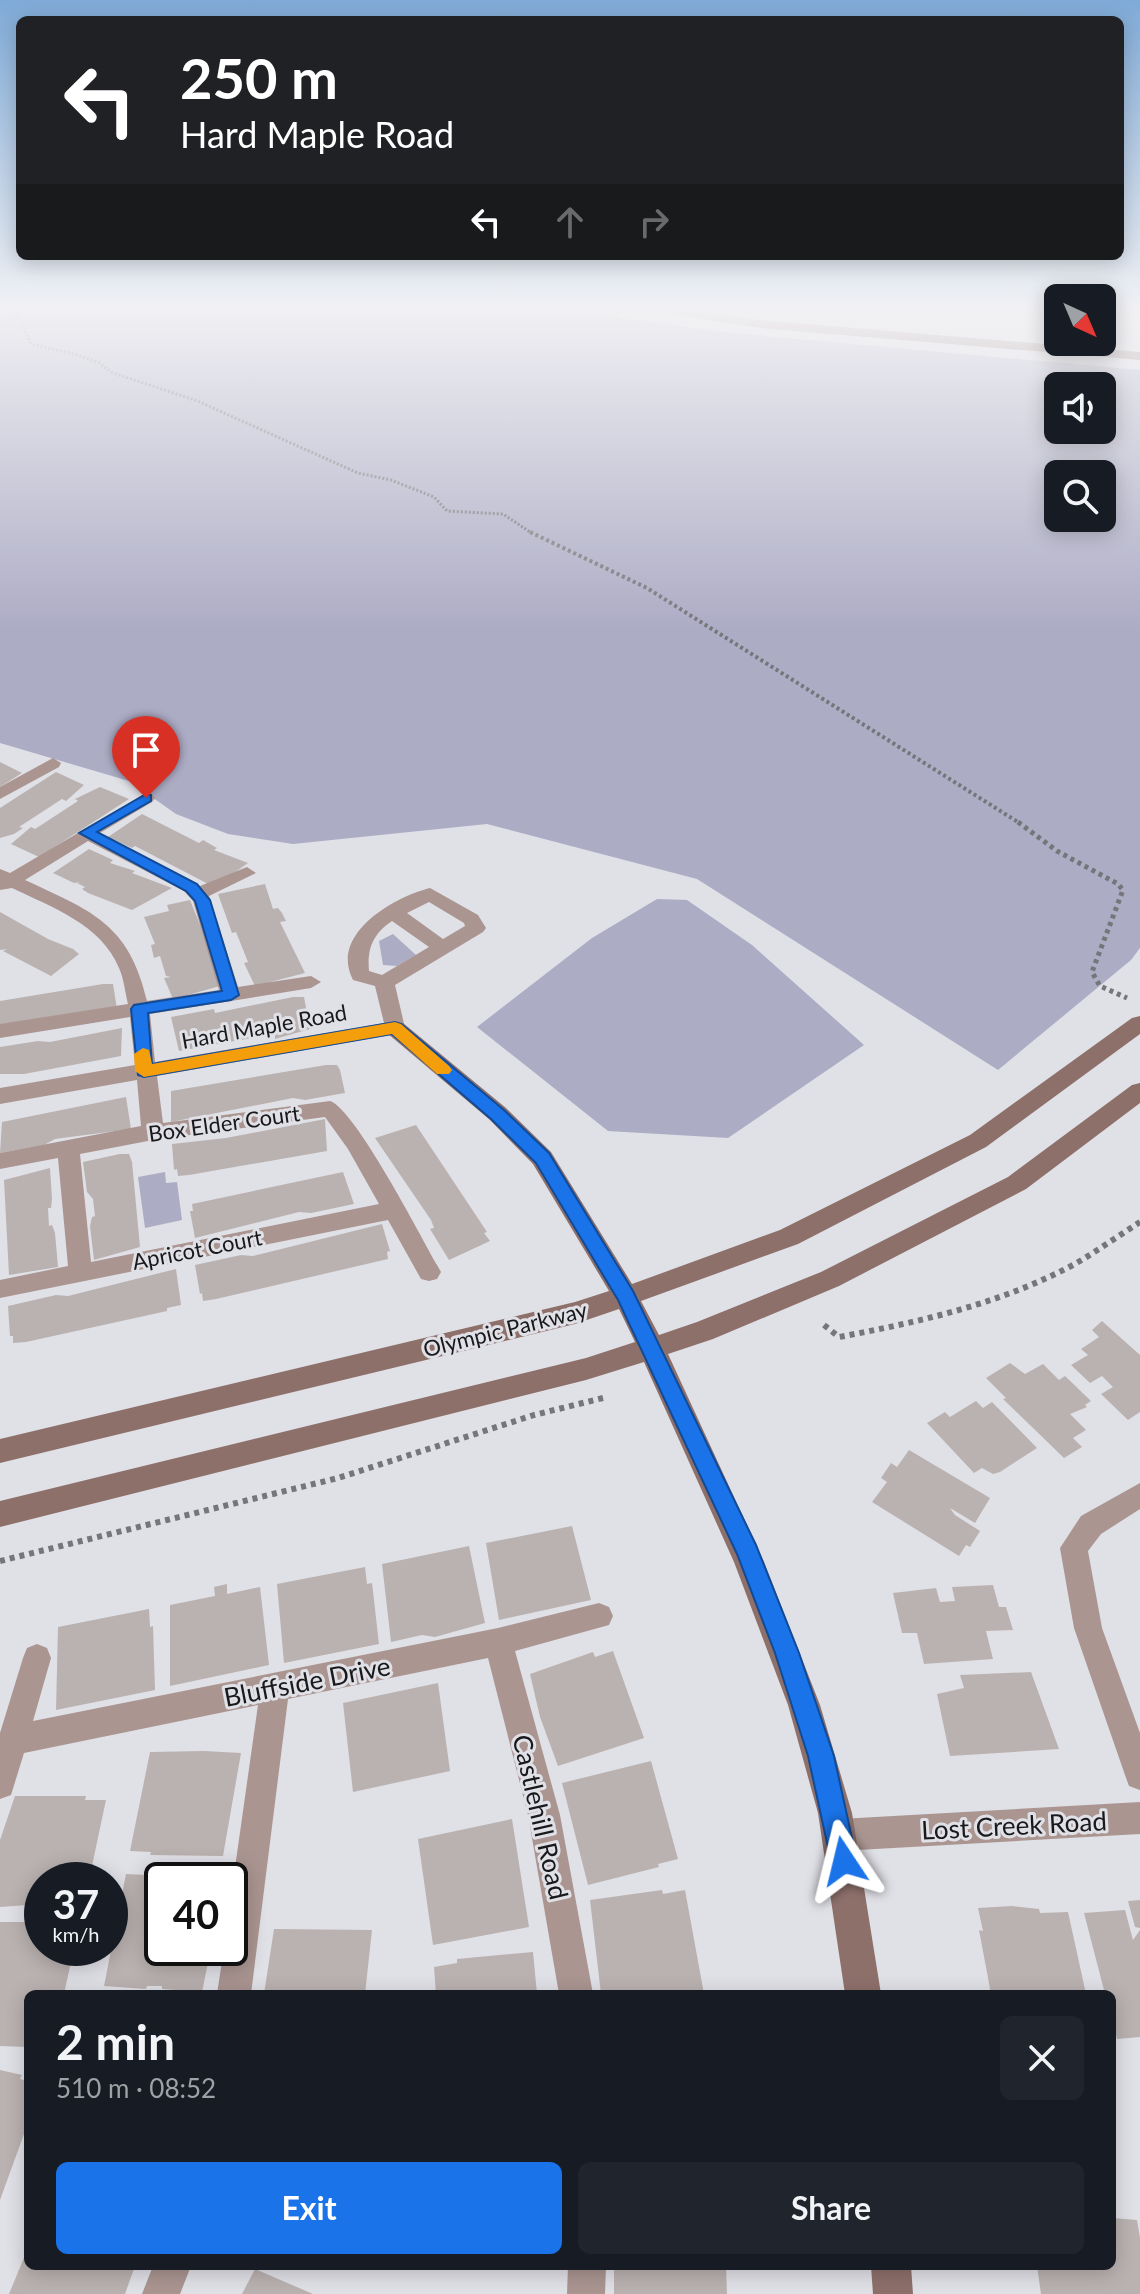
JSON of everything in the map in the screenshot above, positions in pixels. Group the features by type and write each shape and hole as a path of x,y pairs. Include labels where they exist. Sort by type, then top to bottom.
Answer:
{"main road":[{"name":"Olympic Parkway","path":"0,1451 575,1313 789,1237 978,1141 1140,1023"},
{"path":"395,1028 498,1114 542,1158 626,1297 652,1348 748,1552 787,1653 821,1756 840,1835 862,1990"},
{"path":"0,1514 586,1369 704,1331 830,1279 1017,1183 1140,1091"},
{"path":"891,2270 893,2294"}],"street":[{"path":"0,794 53,763"},
{"path":"4,881 146,798"},
{"path":"86,833 191,887 202,900 231,995"},
{"path":"197,894 247,873"},
{"path":"4,881 89,918 120,951 130,969 139,1009 153,1132"},
{"path":"430,894 471,919 476,928 442,947 384,982 360,975 356,955 366,930 430,894"},
{"path":"394,913 442,947"},
{"path":"0,1031 311,982"},
{"path":"384,982 395,1028"},
{"name":"Hard Maple Road","path":"0,1096 395,1028"},
{"name":"Box Elder Court","path":"0,1161 153,1132 330,1109 356,1144 394,1210"},
{"path":"68,1148 80,1271"},
{"path":"394,1210 429,1272"},
{"name":"Apricot Court","path":"1,1289 394,1210"},
{"path":"1140,1495 1091,1525 1074,1548 1088,1628 1140,1775"},
{"name":"Bluffside Drive","path":"14,1740 498,1642 599,1616"},
{"name":"Castlehill Road","path":"498,1642 544,1815 575,1990"},
{"path":"0,1784 37,1658"},
{"path":"235,1990 275,1687"},
{"name":"Lost Creek Road","path":"840,1835 1140,1818"},
{"path":"161,2294 170,2270"},
{"path":"586,2294 587,2270"}],"path":[{"path":"226,414 358,473 391,480 434,497 447,511 466,509 506,515 537,537 560,544 609,573 647,588 1001,809 1057,851 1118,884 1123,890 1092,972 1099,987 1127,998"},
{"path":"824,1325 839,1337 908,1325 980,1303 1062,1270 1140,1222"},
{"path":"0,1561 338,1478 534,1415 607,1397"}],"shaded area":[{"path":"0,414 1044,414 1044,444 1116,444 1116,414 1140,414 1140,948 1131,960 998,1070 697,879 487,824 293,844 228,834 176,814 129,781 0,743"},
{"path":"657,899 687,900 752,945 864,1045 728,1138 608,1131 477,1027 592,938"},
{"path":"393,934 416,955 397,966 383,965 379,941"},
{"path":"165,1172 166,1183 177,1182 182,1220 145,1228 138,1177"}],"building":[{"path":"0,762 22,773 0,787"},
{"path":"56,772 84,785 66,801 62,799 19,827 23,828 14,834 0,838 0,808"},
{"path":"100,787 129,799 39,857 11,844 31,827 35,829 78,801 75,799"},
{"path":"142,814 199,843 203,840 217,848 214,850 248,863 214,887 135,846 132,848 108,837"},
{"path":"89,849 113,860 110,863 172,888 132,910 88,893 82,889 85,887 77,883 80,882 74,883 53,873"},
{"path":"265,884 273,909 278,908 286,921 280,922 305,973 255,986 244,963 248,962 236,932 232,933 218,894"},
{"path":"190,900 224,985 173,999 164,978 171,977 166,976 160,956 154,958 151,945 155,944 144,917 169,911 167,905"},
{"path":"0,912 79,954 51,976 3,951 7,949 0,950"},
{"path":"113,984 117,1009 0,1027 0,1001"},
{"path":"304,997 310,1029 275,1039 275,1034 179,1051 171,1017 214,1009 215,1013"},
{"path":"122,1028 121,1056 24,1074 0,1074 0,1047 50,1042"},
{"path":"337,1065 345,1093 305,1100 293,1098 171,1122 171,1091"},
{"path":"126,1097 131,1129 55,1139 44,1145 0,1153 2,1122"},
{"path":"325,1119 327,1151 189,1175 178,1176 177,1169 174,1170 172,1144 226,1138"},
{"path":"416,1125 490,1241 449,1260 430,1229 434,1228 431,1220 375,1138"},
{"path":"129,1154 132,1162 140,1247 94,1260 90,1226 95,1216 93,1199 87,1192 83,1162"},
{"path":"50,1168 52,1199 51,1208 48,1208 49,1226 52,1225 55,1233 58,1267 9,1275 4,1180"},
{"path":"343,1172 354,1204 311,1213 299,1212 195,1238 190,1211 193,1211 192,1204"},
{"path":"382,1224 390,1251 387,1252 388,1259 216,1299 203,1301 200,1294 195,1265 241,1255 253,1256"},
{"path":"176,1269 181,1305 167,1308 167,1311 26,1342 13,1343 13,1336 10,1336 8,1306 56,1295 68,1296"},
{"path":"1102,1321 1140,1355 1140,1412 1128,1420 1101,1394 1113,1387 1102,1376 1090,1383 1071,1365 1088,1355 1081,1349 1099,1337 1092,1330"},
{"path":"1010,1363 1025,1374 1043,1364 1059,1380 1065,1376 1091,1401 1085,1405 1087,1407 1070,1414 1086,1430 1073,1438 1082,1447 1064,1458 1003,1399 1006,1398 986,1378"},
{"path":"976,1401 983,1408 992,1402 1037,1448 1000,1472 993,1474 982,1468 974,1473 927,1423 945,1412 950,1417"},
{"path":"909,1450 990,1498 975,1523 950,1508 955,1515 980,1531 970,1547 966,1545 959,1556 872,1502 887,1482 881,1478 891,1463 897,1467"},
{"path":"572,1526 591,1600 499,1620 486,1543"},
{"path":"469,1546 485,1623 435,1637 422,1635 391,1642 382,1564"},
{"path":"365,1567 367,1584 372,1583 379,1644 284,1663 277,1584"},
{"path":"227,1584 227,1594 260,1587 269,1665 170,1686 170,1605 215,1596 214,1587"},
{"path":"993,1585 999,1607 1006,1607 1013,1630 986,1631 993,1659 924,1664 917,1633 902,1633 893,1593 936,1588 940,1602 955,1601 952,1587"},
{"path":"149,1609 150,1627 153,1626 155,1690 56,1710 58,1627"},
{"path":"613,1651 644,1738 558,1766 540,1717 530,1674 593,1652 595,1657"},
{"path":"1031,1672 1059,1749 950,1756 937,1694 964,1688 960,1675"},
{"path":"438,1683 450,1771 353,1792 343,1703"},
{"path":"150,1752 241,1753 223,1856 150,1855 151,1852 130,1851"},
{"path":"651,1761 678,1859 658,1864 659,1867 588,1885 562,1783"},
{"path":"15,1796 86,1796 85,1800 106,1800 93,1862 24,1862 24,1905 0,1907 0,1840"},
{"path":"512,1819 529,1927 433,1945 418,1839"},
{"path":"128,1874 144,1875 144,1966 207,1966 202,1990 104,1986 108,1966 128,1966"},
{"path":"662,1890 663,1894 685,1890 703,1990 601,1990 590,1900"},
{"path":"1140,1900 1140,1928 1135,1927 1128,1901"},
{"path":"1012,1906 1039,1909 1040,1913 1068,1912 1085,1990 990,1990 978,1908"},
{"path":"1125,1910 1133,1940 1140,1930 1140,2037 1117,2039 1116,1990 1104,1990 1084,1913"},
{"path":"0,1922 24,1922 24,1966 70,1966 65,1990 24,1990 24,2047 0,2046"},
{"path":"274,1929 372,1930 365,1990 265,1990"},
{"path":"533,1952 537,1990 436,1990 434,1967 457,1963 457,1959"},
{"path":"0,2070 22,2075 20,2079 24,2080 24,2134 0,2200"},
{"path":"1116,2218 1137,2220 1140,2294 1041,2294 1038,2270 1116,2270"},
{"path":"24,2258 24,2270 134,2270 125,2294 9,2294"},
{"path":"257,2270 313,2294 242,2294"},
{"path":"614,2270 726,2270 727,2294 614,2294"}],"slow traffic":[{"path":"143,1054 144,1071 395,1028 443,1070"}],"route":[{"path":"146,798 86,833 191,887 202,900 231,995 139,1009 144,1071 395,1028 498,1114 542,1158 626,1297 748,1552 787,1653 821,1756 844,1861"}]}
